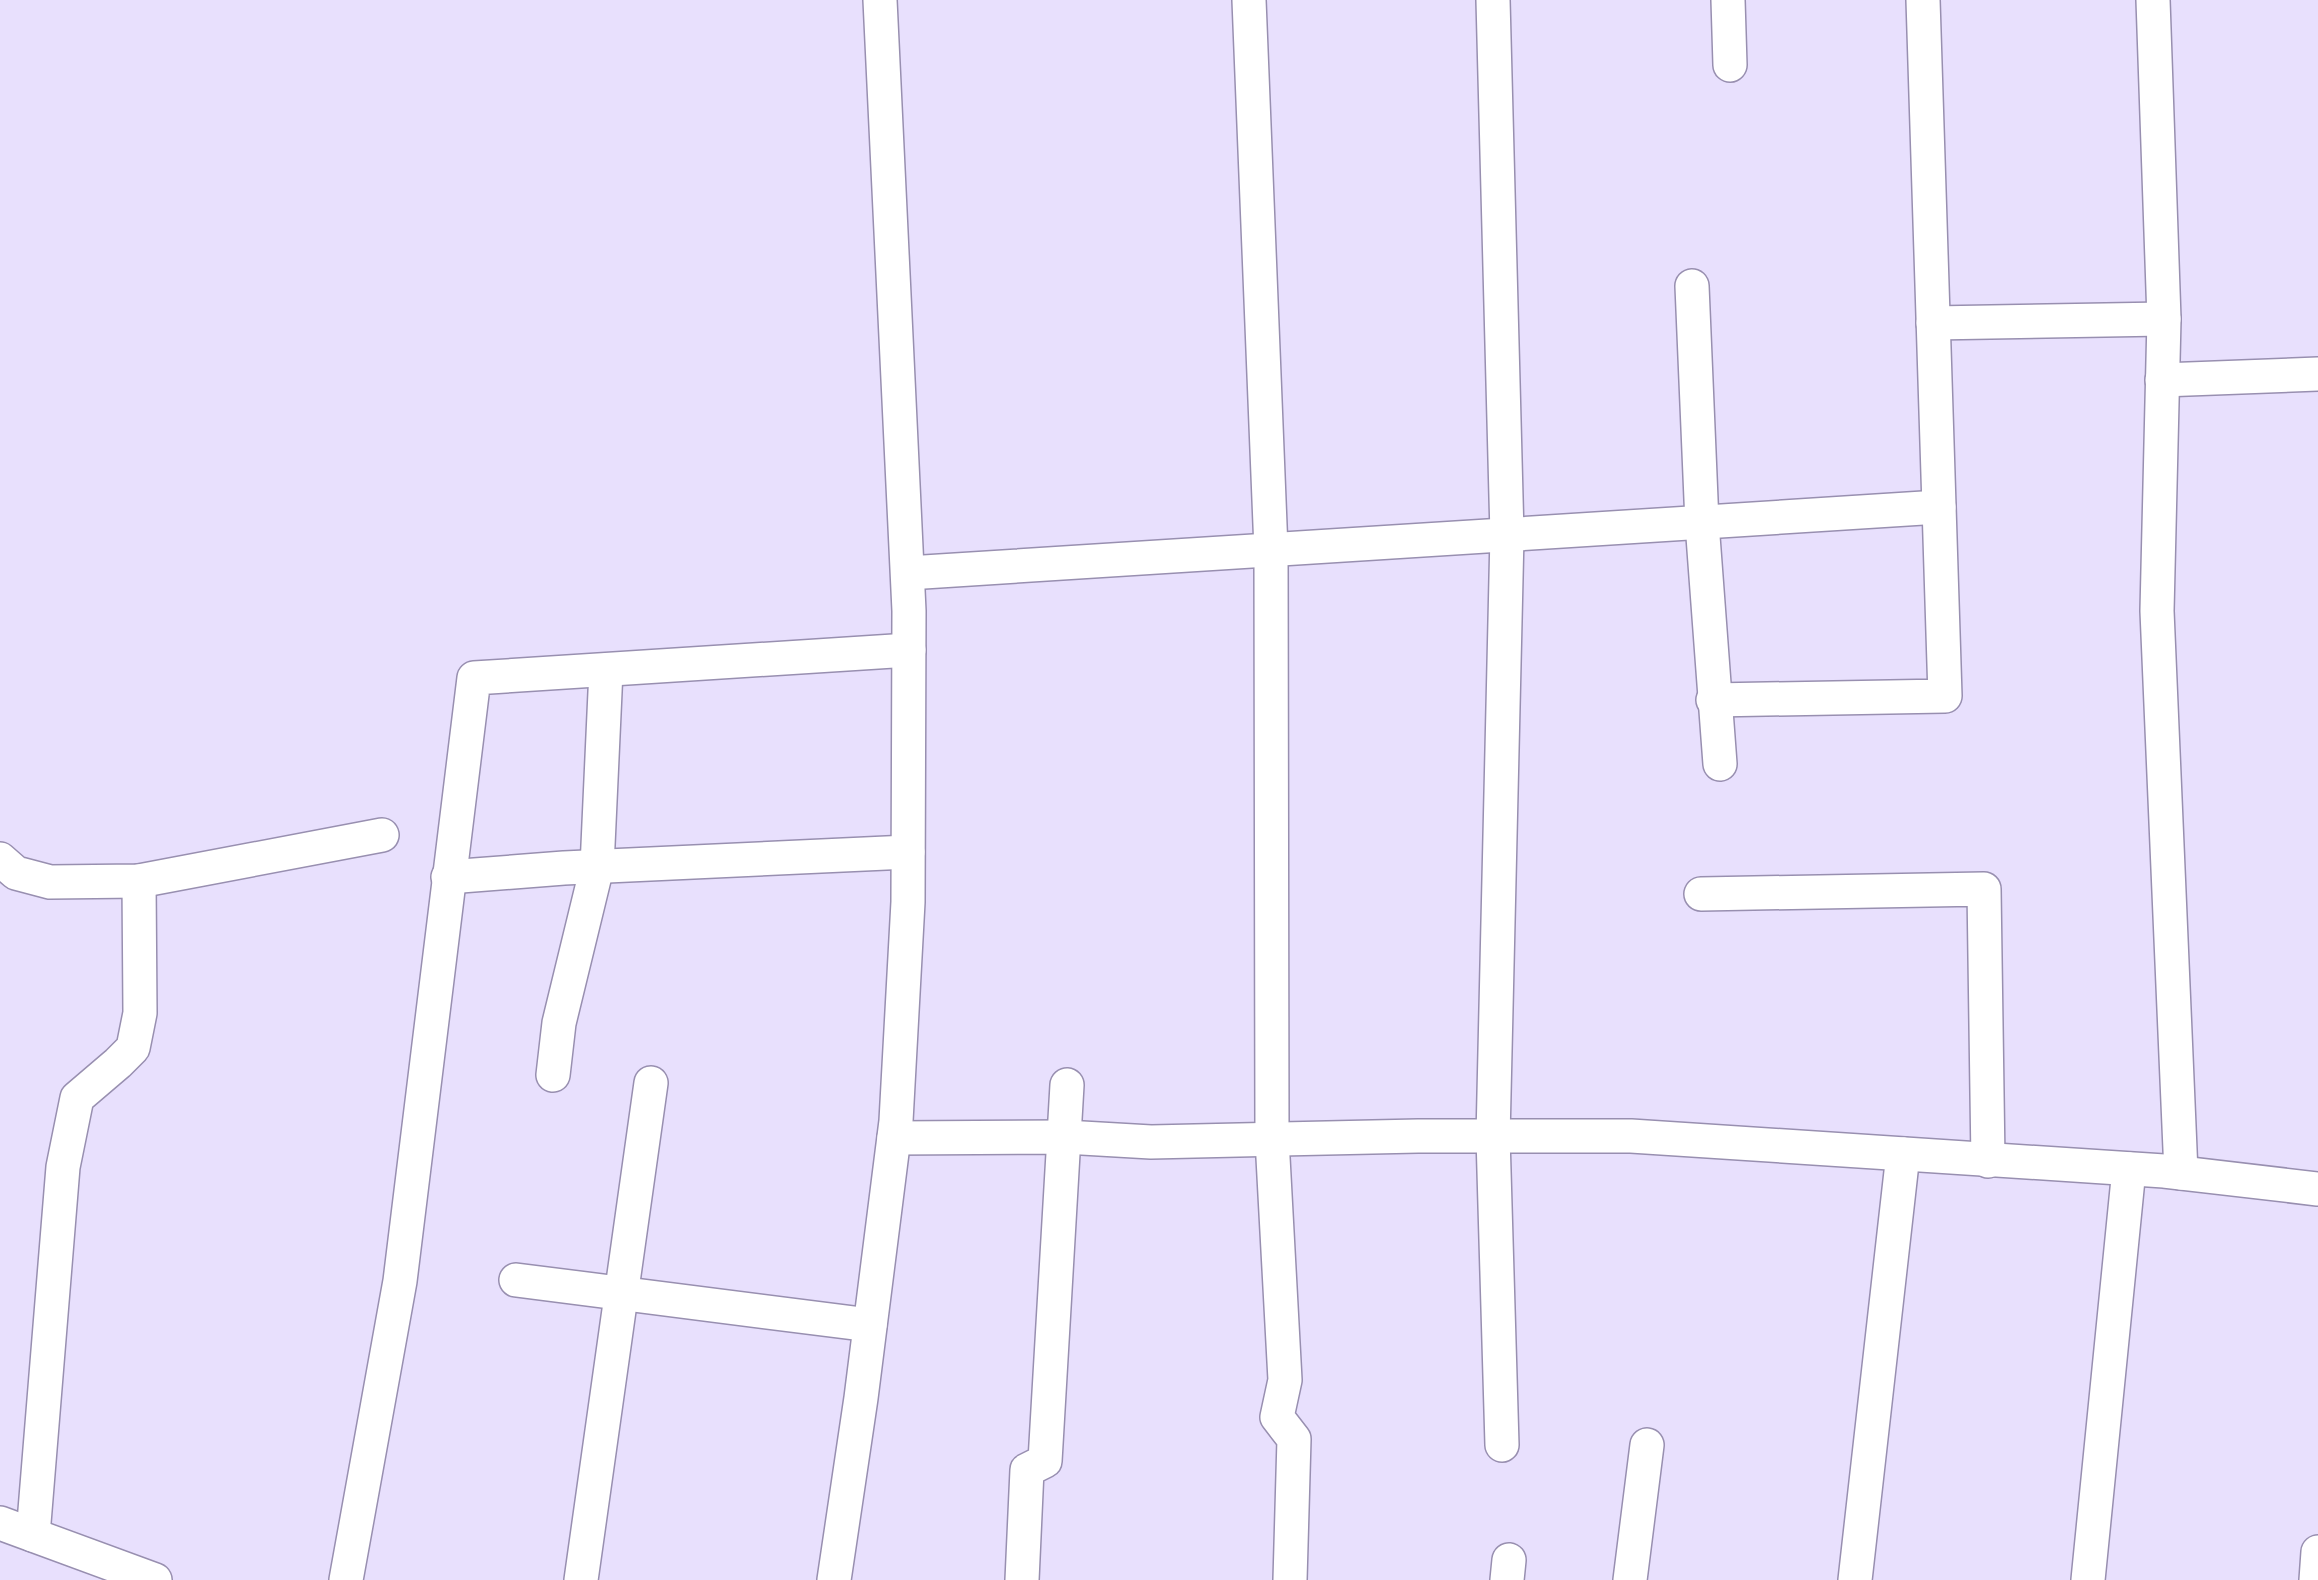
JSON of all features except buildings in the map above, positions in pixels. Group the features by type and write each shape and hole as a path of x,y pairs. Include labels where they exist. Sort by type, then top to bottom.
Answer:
{"street":[{"path":"834,1580 894,1138 908,902 908,573 880,0"},
{"path":"1249,0 1271,550 1272,1139 1285,1380 1277,1417 1293,1439 1290,1580"},
{"path":"1493,0 1507,535 1493,1137 1502,1445"},
{"path":"1728,0 1730,65"},
{"path":"1713,699 1945,696 1923,0"},
{"path":"2154,0 2164,319 2157,611 2181,1173"},
{"path":"1692,286 1702,523 1713,699 1720,764"},
{"path":"1933,323 2164,319"},
{"path":"2163,380 2318,374"},
{"path":"908,573 1939,507"},
{"path":"345,1580 400,1281 474,678 909,650"},
{"path":"553,1075 559,1023 597,867 606,670"},
{"path":"0,859 16,873 50,882 139,881 382,835"},
{"path":"448,876 908,852"},
{"path":"33,1535 63,1167 77,1098 133,1048 140,1013 139,881"},
{"path":"1701,894 1984,890 1988,1161"},
{"path":"581,1580 651,1083"},
{"path":"1022,1580 1027,1470 1044,1461 1065,1137 1066,1085"},
{"path":"894,1138 1065,1137 1151,1142 1631,1136 2181,1173 2318,1189"},
{"path":"1855,1580 1903,1154"},
{"path":"2088,1580 2129,1169"},
{"path":"516,1280 870,1325"},
{"path":"1630,1580 1647,1445"},
{"path":"0,1523 33,1535 99,1570 155,1580"},
{"path":"2316,1580 2318,1552"}]}
